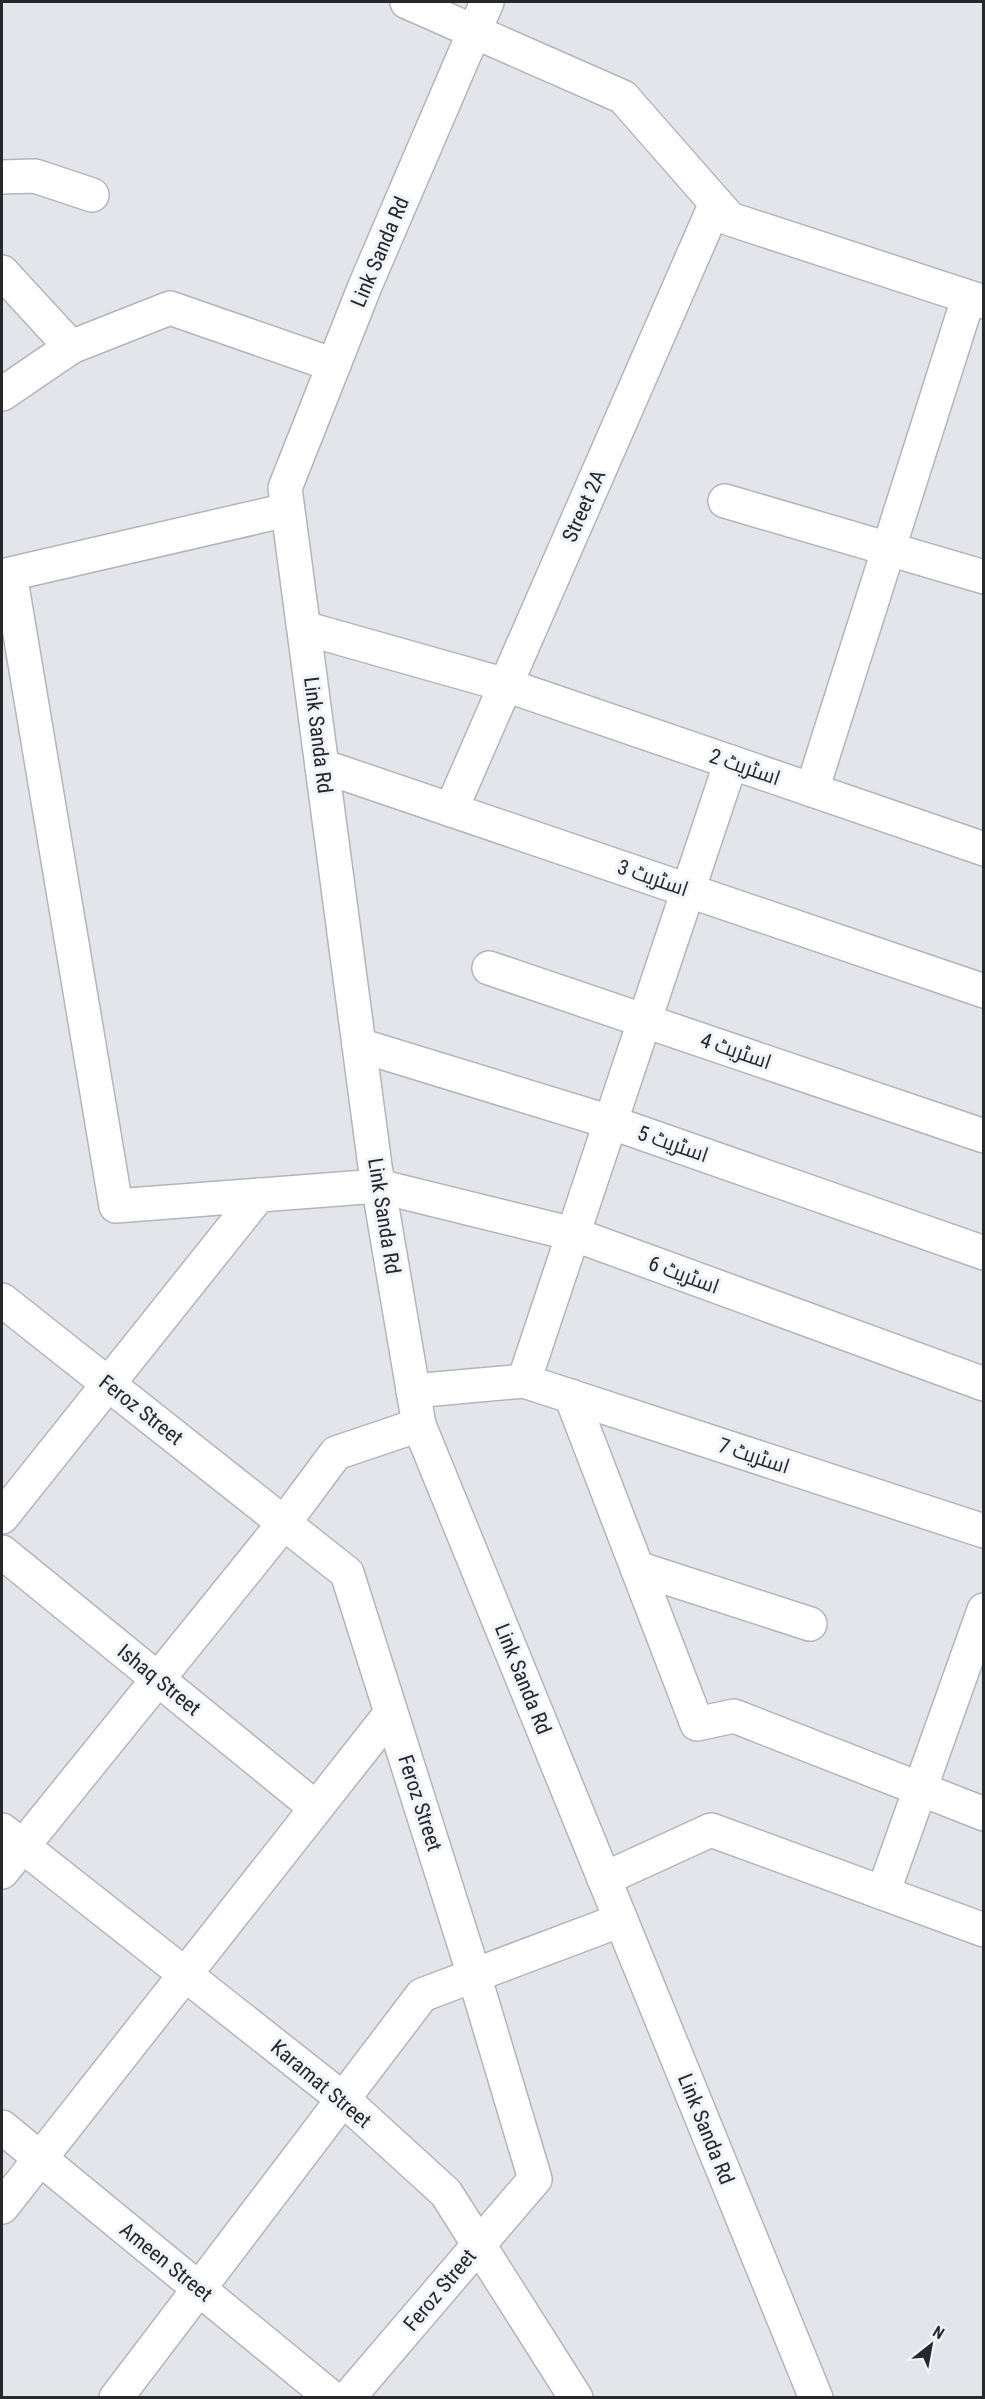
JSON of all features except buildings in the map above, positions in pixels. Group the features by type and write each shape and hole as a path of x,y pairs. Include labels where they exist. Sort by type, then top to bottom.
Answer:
{"street":[{"path":"407,2 481,16 623,98 730,219 976,300 889,549 812,790"},
{"name":"Link Sanda Rd","path":"481,16 334,364 285,488 378,1186 419,1425 816,2397"},
{"path":"2,177 35,176 92,195"},
{"name":"Street 2A","path":"451,810 716,203"},
{"path":"2,272 71,347"},
{"path":"2,394 71,347 170,308 334,364"},
{"path":"725,501 984,577"},
{"path":"4,572 287,510"},
{"name":"اسٹریٹ 6","path":"4,572 116,1206 378,1186 573,1234 984,1384"},
{"name":"اسٹریٹ 2","path":"304,628 506,685 984,849"},
{"path":"413,1391 524,1381 731,762"},
{"name":"اسٹریٹ 3","path":"321,766 984,990"},
{"name":"اسٹریٹ 4","path":"489,968 984,1136"},
{"name":"اسٹریٹ 5","path":"359,1045 610,1122 984,1253"},
{"path":"2,1517 259,1195"},
{"name":"Feroz Street","path":"2,1300 347,1573 474,1975 535,2179 348,2397"},
{"name":"اسٹریٹ 7","path":"524,1381 984,1531"},
{"path":"571,1396 697,1724 734,1716 984,1814"},
{"path":"2,1872 12,1838 158,1679 284,1523 336,1453 419,1425"},
{"name":"Ishaq Street","path":"2,1552 316,1808"},
{"path":"637,1568 810,1624"},
{"path":"883,1893 918,1789 981,1626"},
{"path":"2,2206 391,1713"},
{"path":"604,1879 711,1830 984,1930"},
{"name":"Karamat Street","path":"12,1838 343,2099 446,2193 576,2397"},
{"path":"116,2397 422,1995 621,1920"},
{"name":"Ameen Street","path":"2,2127 332,2397"}]}
